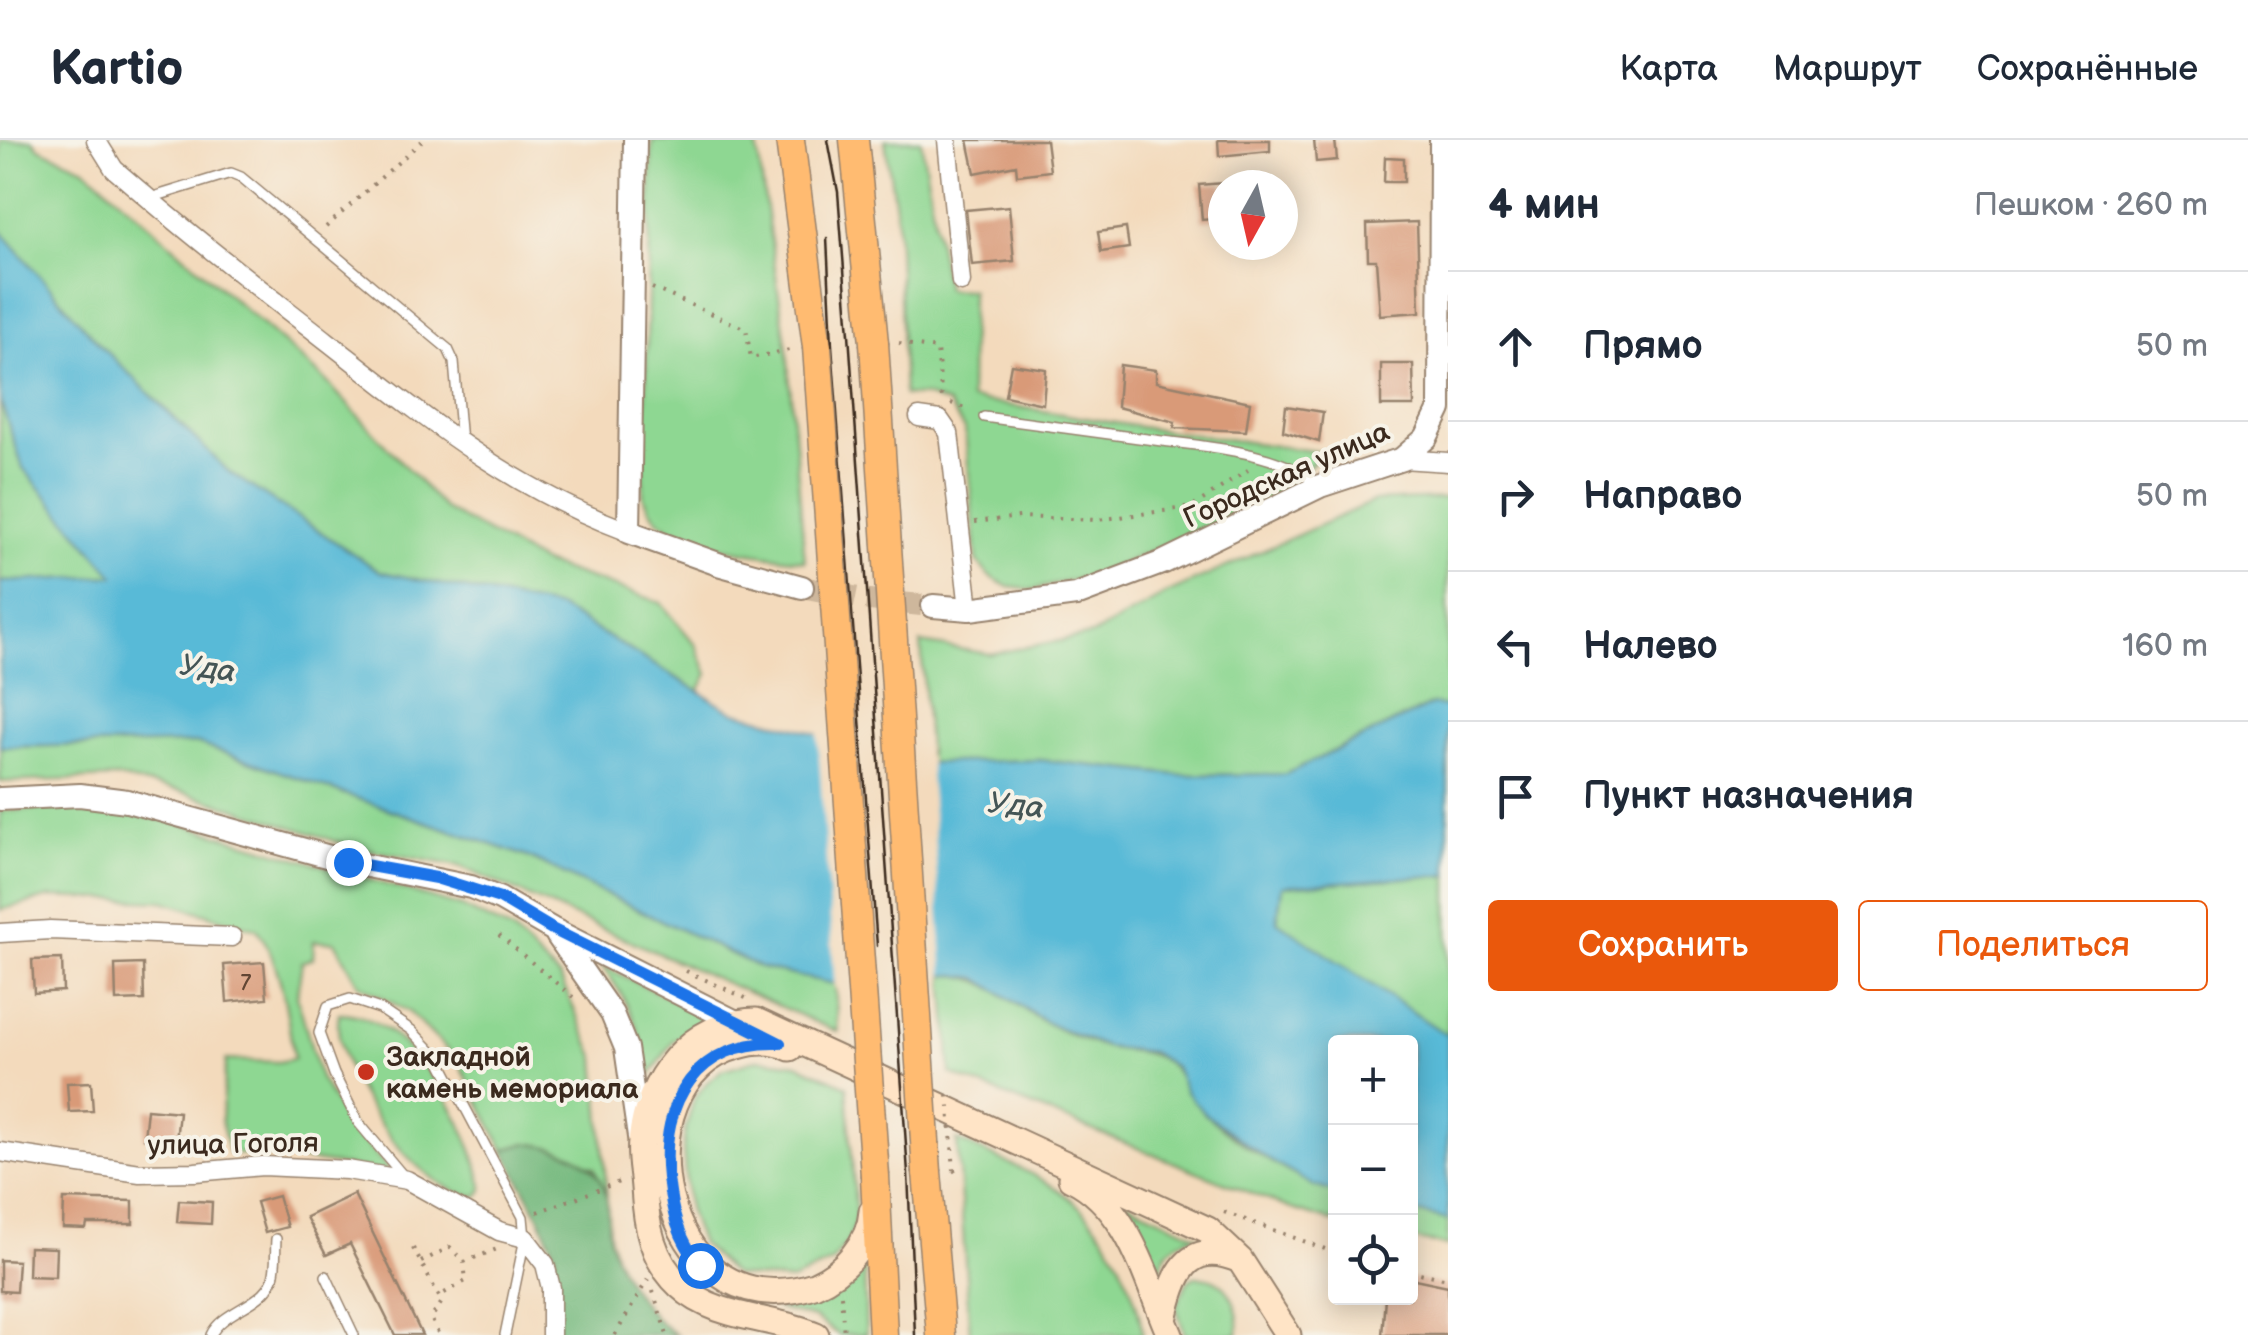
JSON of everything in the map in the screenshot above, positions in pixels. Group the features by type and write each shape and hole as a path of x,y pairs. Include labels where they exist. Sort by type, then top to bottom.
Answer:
{"main road":[{"path":"790,140 811,347 875,1176 883,1335"},
{"path":"854,140 881,342 946,1173 934,1278 937,1335"},
{"path":"816,1335 715,1308 678,1285 652,1244 646,1222 640,1146 651,1102 670,1066 697,1039 746,1022 1208,1230 1240,1260 1288,1335"},
{"path":"875,1176 872,1226 862,1244 836,1272 817,1284 784,1293 753,1294 714,1278 688,1250 673,1219 666,1160 670,1120 688,1082 714,1056 747,1044 780,1043 1085,1184 1128,1236 1166,1330"},
{"path":"1166,1330 1177,1273 1192,1259 1214,1253 1240,1260"},
{"path":"1262,1296 1262,1335"}],"street":[{"path":"96,140 114,169 148,198 461,444 524,486 575,512 629,532 720,565 802,587"},
{"path":"629,532 635,140"},
{"path":"947,140 961,282"},
{"name":"Городская улица","path":"933,606 969,609 1076,595 1164,562 1320,486 1402,459 1426,438 1440,409 1442,140"},
{"path":"919,417 940,420 950,433 969,609"},
{"path":"1402,459 1448,462"},
{"path":"0,799 80,795 128,801 348,862 471,887 746,1022 780,1043"},
{"path":"552,929 586,973 626,1048 640,1146"},
{"path":"0,933 50,930 232,936"},
{"name":"улица Гоголя","path":"0,1152 140,1173 263,1166 347,1170 407,1180 499,1231 524,1238"},
{"path":"524,1238 545,1264 552,1335"}],"lane":[{"path":"148,198 237,174 452,355 461,444"},
{"path":"984,417 1231,451 1270,460 1307,475 1320,486"},
{"path":"407,1180 358,1122 334,1074 318,1034 328,1006 350,999 380,1008 411,1030 440,1060 523,1216 524,1238 504,1335"},
{"path":"211,1335 218,1324 266,1290 274,1278 276,1239"},
{"path":"326,1276 354,1335"}],"path":[{"path":"314,238 423,140"},
{"path":"633,281 746,329 751,358 811,347"},
{"path":"881,342 938,350 942,401 984,417"},
{"path":"961,525 1020,518 1098,520 1192,507 1247,470 1270,460"},
{"path":"498,934 581,1005"},
{"path":"421,1262 450,1247 464,1262 466,1281 439,1296"},
{"path":"413,1248 439,1296 440,1308 431,1318 440,1335"},
{"path":"1418,1273 1448,1279"},
{"path":"615,1335 648,1278 667,1335"},
{"path":"840,1285 844,1335"}],"green space":[{"path":"0,140 33,140 39,148 85,168 324,379 445,509 543,563 660,602 696,645 708,674 699,691 559,608 381,572 229,472 99,344 0,230"},
{"path":"652,140 756,140 787,350 805,561 725,548 684,536 655,516 643,496"},
{"path":"885,140 921,140 946,289 971,290 970,399 1320,452 1299,481 1099,574 1032,590 1009,587 989,576 977,561 965,431 948,404 925,396 904,395 897,221"},
{"path":"0,400 23,468 115,576 0,582"},
{"path":"1448,498 1448,708 1432,704 1286,774 1178,775 1040,760 929,763 921,643 990,654 1092,635 1168,593 1374,501"},
{"path":"196,743 528,857 761,968 835,984 838,1032 459,866 357,848 180,791 118,778 0,782 0,747"},
{"path":"82,807 169,820 462,907 512,931 560,978 596,1058 607,1197 594,1167 527,1143 504,1150 457,1059 409,1012 359,984 335,942 314,941 313,958 302,962 297,996 320,1078 348,1125 387,1167 385,1172 229,1153 221,1121 226,1060 294,1059 283,991 273,958 257,929 163,901 51,897 0,910 0,811"},
{"path":"1448,875 1448,1036 1277,922 1282,886"},
{"path":"601,965 710,1018 673,1041 650,1076 633,1017"},
{"path":"944,976 981,982 1076,1037 1162,1060 1174,1069 1205,1114 1233,1136 1285,1170 1328,1190 1328,1220 1291,1209 951,1074"},
{"path":"339,1013 365,1018 389,1032 434,1079 467,1137 483,1190 478,1196 454,1190 429,1175 382,1126 348,1066 339,1037"},
{"path":"758,1059 798,1064 847,1086 856,1217 850,1239 832,1262 791,1281 734,1275 700,1243 688,1209 683,1149 694,1099 722,1070"},
{"path":"957,1140 1048,1183 1091,1219 1125,1274 1143,1335 970,1335"},
{"path":"527,1143 567,1152 597,1175 607,1201 609,1235 620,1267 645,1306 676,1335 555,1335 555,1253 504,1150"},
{"path":"1118,1198 1198,1236 1171,1248 1159,1274 1141,1232"},
{"path":"1418,1213 1448,1220 1448,1246 1418,1240"},
{"path":"864,1259 866,1335 839,1335 814,1318 778,1309 840,1285"},
{"path":"1195,1277 1216,1281 1230,1294 1237,1313 1238,1335 1185,1335 1176,1306 1188,1281"}],"water":[{"name":"Уда","path":"0,230 99,344 229,472 381,572 559,608 732,711 929,763 1040,760 1178,775 1286,774 1433,704 1448,708 1448,875 1282,886 1277,921 1448,1036 1448,1220 1418,1213 1418,1035 1328,1035 1328,1190 1269,1160 1205,1114 1186,1092 1175,1067 1151,1052 1106,1047 1049,1024 977,978 955,975 835,984 761,968 528,857 196,743 0,747 0,582 114,576 23,468 0,400"}],"pier":[{"path":"817,728 929,757 944,981 835,989"}],"building":[{"path":"968,140 1046,140 1050,171 1017,175 1016,165 975,173"},
{"path":"1218,140 1270,140 1270,151 1219,156"},
{"path":"1314,140 1335,140 1337,160 1316,162"},
{"path":"1385,157 1404,158 1404,182 1384,182"},
{"path":"1208,184 1208,219 1202,220 1199,185"},
{"path":"1009,206 1014,261 972,265 966,210"},
{"path":"1417,222 1420,312 1380,315 1376,260 1368,260 1367,224"},
{"path":"1126,228 1129,248 1101,252 1098,232"},
{"path":"1011,364 1046,369 1043,404 1005,396"},
{"path":"1381,364 1413,364 1414,406 1381,406"},
{"path":"1120,365 1156,370 1156,382 1250,402 1246,431 1174,428 1175,422 1117,407"},
{"path":"1286,406 1323,412 1319,442 1283,431"},
{"path":"62,959 63,991 34,993 32,960"},
{"path":"264,962 267,998 227,1002 224,965"},
{"path":"143,964 144,1000 116,1001 115,965"},
{"path":"91,1082 93,1111 69,1112 67,1083"},
{"path":"147,1109 179,1112 176,1141 144,1138"},
{"path":"354,1194 422,1335 395,1335 350,1244 326,1255 306,1217"},
{"path":"278,1196 287,1227 265,1233 256,1202"},
{"path":"64,1199 133,1201 133,1224 63,1228"},
{"path":"179,1200 212,1202 211,1224 177,1222"},
{"path":"29,1247 56,1248 55,1277 28,1276"},
{"path":"0,1260 18,1261 16,1292 0,1291"},
{"path":"1418,1280 1448,1286 1448,1335 1382,1335 1384,1305 1418,1305"}],"tunnel":[{"path":"802,587 869,600 933,606"}],"tram line":[{"path":"828,140 838,192 849,334 908,1173 915,1335"},
{"path":"827,238 877,946"}],"place":[{"name":"Закладной камень мемориала","path":"366,1072"}],"route":[{"path":"348,862 436,878 500,898 552,929 780,1043 747,1044 714,1056 688,1082 670,1120 666,1160 673,1219 700,1265"}]}
